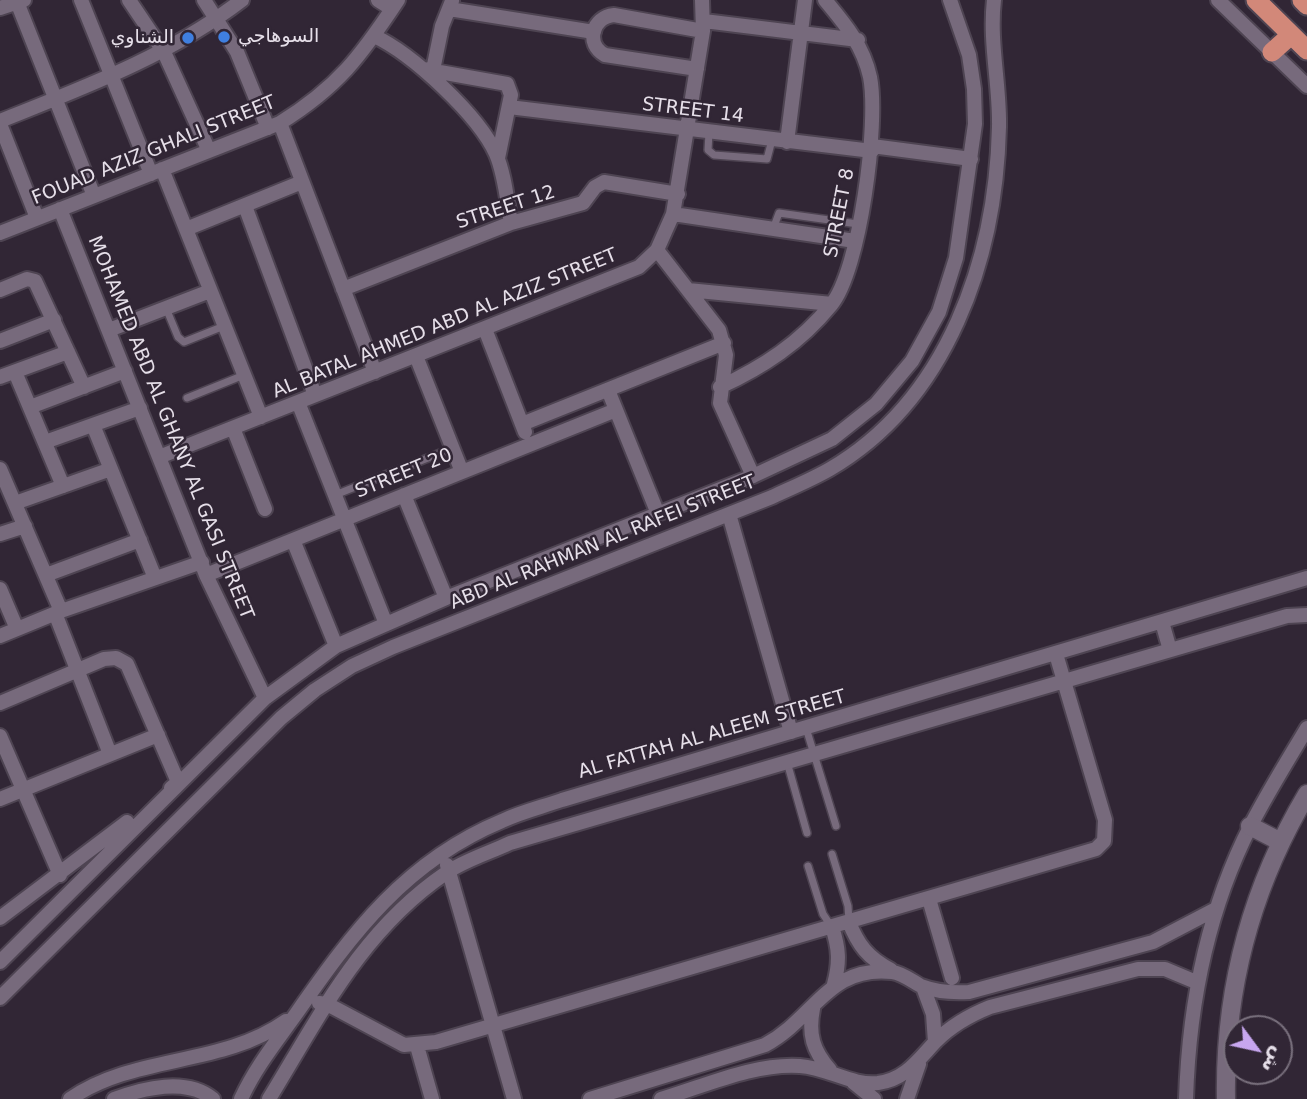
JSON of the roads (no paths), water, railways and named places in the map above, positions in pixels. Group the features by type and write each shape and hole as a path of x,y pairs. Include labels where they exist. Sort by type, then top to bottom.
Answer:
{"highway":[{"path":"1256,0 1307,50"},
{"path":"1302,0 1307,5"},
{"path":"1272,52 1291,34"}],"street":[{"path":"82,0 112,77 186,229 261,417"},
{"path":"129,0 164,52 209,151"},
{"path":"204,0 237,52 303,182 375,372"},
{"path":"37,218 0,122 112,77 164,52 242,0"},
{"path":"377,0 395,5"},
{"path":"485,15 495,0"},
{"name":"AL BATAL AHMED ABD AL AZIZ STREET","path":"159,457 639,267 657,250 673,214 678,194 704,26 702,0"},
{"path":"788,142 805,0"},
{"name":"STREET 8","path":"720,387 772,361 832,304 848,274 872,149 875,114 870,76 858,40 825,0"},
{"name":"ABD AL RAHMAN AL RAFEI STREET","path":"0,962 265,698 336,646 446,598 753,476 832,439 876,404 912,361 939,312 956,258 971,159 974,89 969,55 950,0"},
{"name":"ABD AL RAHMAN AL RAFEI STREET","path":"0,998 281,718 315,690 352,666 410,640 729,514 831,468 883,429 926,380 959,324 980,262 996,164 999,94 993,26 994,0"},
{"path":"1218,0 1307,86"},
{"path":"0,8 20,1 94,196"},
{"path":"428,69 451,4 485,15 594,32"},
{"name":"FOUAD AZIZ GHALI STREET","path":"0,233 274,126 317,100 349,71 395,5"},
{"path":"697,69 605,55 597,50 592,41 597,22 605,16 614,15 858,40"},
{"path":"374,36 428,69 489,140 498,158 511,223"},
{"path":"428,69 507,84 511,89 498,158"},
{"name":"STREET 14","path":"509,107 688,131 971,159"},
{"path":"186,229 303,182"},
{"name":"STREET 12","path":"343,289 511,223 583,203 595,187 604,182 678,194"},
{"path":"245,205 316,396"},
{"name":"MOHAMED ABD AL GHANY AL GASI STREET","path":"60,209 204,568 265,698"},
{"path":"673,214 855,241"},
{"path":"657,250 719,330 724,343 720,402 753,476"},
{"path":"0,290 27,279 36,281 84,387"},
{"path":"688,290 832,304"},
{"path":"109,330 210,291"},
{"path":"1,338 54,320"},
{"path":"485,329 530,444"},
{"path":"522,424 724,343"},
{"path":"0,377 68,352"},
{"path":"416,356 462,472"},
{"path":"30,407 125,371"},
{"path":"15,372 63,486"},
{"path":"608,390 658,514"},
{"path":"298,402 345,519 393,621 410,640"},
{"path":"45,442 140,408"},
{"name":"STREET 20","path":"0,636 58,612 155,578 204,568 293,540 616,410"},
{"path":"93,425 155,578"},
{"path":"233,428 265,509"},
{"path":"15,503 111,468"},
{"path":"0,469 46,575 77,670 110,754"},
{"path":"404,495 446,598"},
{"path":"729,514 791,732"},
{"path":"0,534 25,526"},
{"path":"46,575 140,540"},
{"path":"293,540 336,646"},
{"name":"AL FATTAH AL ALEEM STREET","path":"241,1099 251,1077 369,915 405,881 444,852 501,821 550,804 1307,578"},
{"path":"0,589 17,629"},
{"path":"269,1099 360,952 401,907 449,871 510,843 1287,616 1307,615"},
{"path":"1162,622 1170,650"},
{"path":"70,1099 111,1077 256,1039 300,1009 327,1004 388,1039 417,1046 1096,849 1104,841 1107,830 1105,820 1056,654"},
{"path":"0,703 104,659 116,658 127,664 178,782"},
{"path":"1186,1099 1188,1043 1196,982 1216,909 1250,826 1307,728"},
{"path":"0,799 158,734"},
{"path":"0,736 60,875"},
{"name":"ABD AL RAHMAN AL RAFEI STREET","path":"0,918 60,875 178,782"},
{"path":"1226,1099 1230,1011 1241,953 1257,896 1279,841 1307,794"},
{"path":"1250,826 1279,841"},
{"path":"444,852 514,1099"},
{"path":"929,898 952,978"},
{"path":"849,922 858,944 874,961 923,986 954,993 985,989 1153,942 1216,909"},
{"path":"832,927 839,955 834,984"},
{"path":"907,1099 920,1062 935,1042 960,1021 990,1007 1138,969 1165,969 1196,982"},
{"path":"590,1099 765,1045 791,1029 834,984 863,971 895,972"},
{"path":"923,986 933,1014 935,1042"},
{"path":"813,1007 810,1024 812,1041 818,1057 830,1070"},
{"path":"417,1046 432,1099"},
{"path":"852,1081 876,1083 900,1076 920,1062"},
{"path":"661,1099 766,1068 796,1066 830,1070 852,1081 874,1099"},
{"path":"114,1099 138,1090 187,1086 202,1090 213,1099"}],"lane":[{"path":"709,133 710,153 738,157 767,159 772,140"},
{"path":"773,229 779,213 858,224"},
{"path":"166,308 178,337 184,342 224,326"},
{"path":"187,398 244,376"},
{"path":"335,495 453,448"},
{"path":"806,728 836,826"},
{"path":"787,762 807,833"},
{"path":"832,854 848,906 849,922"},
{"path":"808,866 822,914 832,927"}],"place":[{"name":"السوهاجي","path":"224,37"},
{"name":"الشناوي","path":"188,38"}]}
